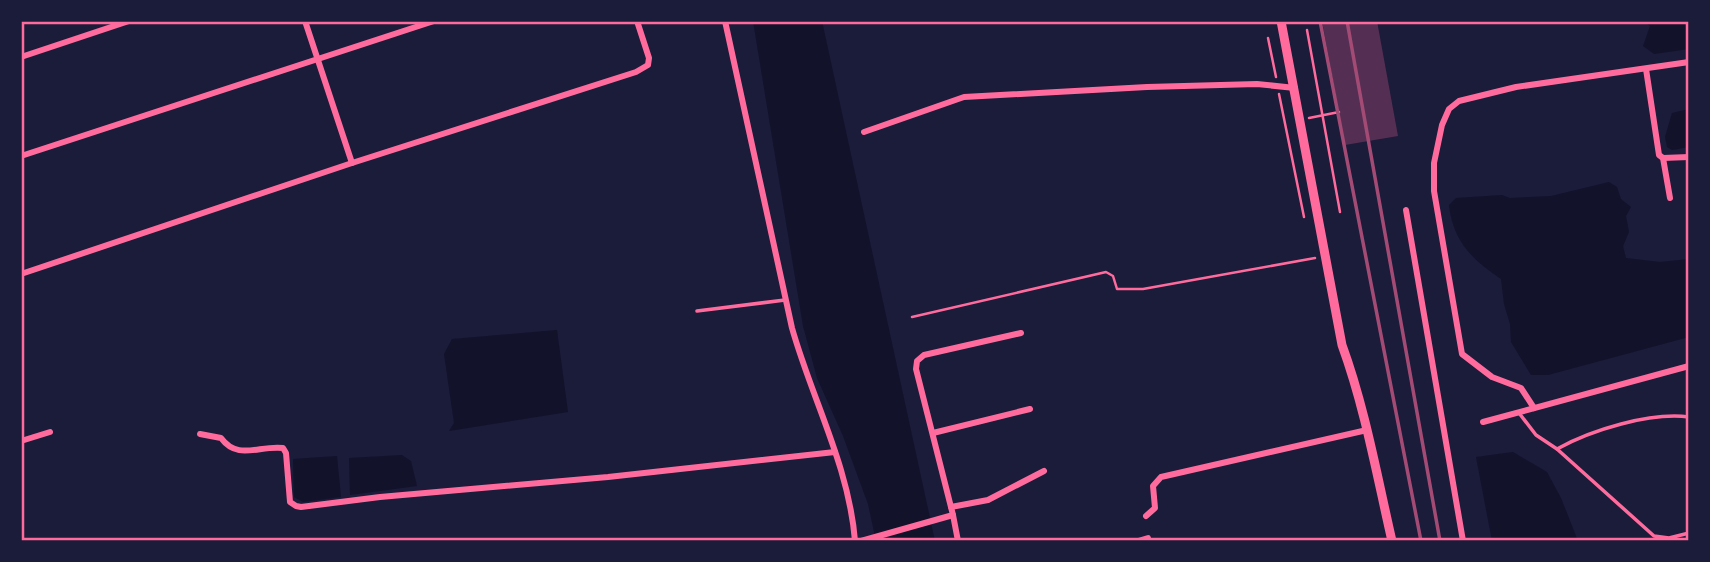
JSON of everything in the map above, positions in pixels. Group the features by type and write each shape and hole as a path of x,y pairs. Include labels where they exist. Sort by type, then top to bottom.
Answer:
{"main road":[{"path":"1281,21 1342,345 1367,430 1392,541"}],"street":[{"path":"21,57 129,21"},
{"path":"305,21 352,163"},
{"path":"21,156 434,21"},
{"path":"21,274 352,163 636,72 648,65 649,58 637,21"},
{"path":"726,21 786,300 804,370 846,483 855,541"},
{"path":"1534,408 1521,388 1492,377 1462,354 1434,191 1434,163 1442,125 1449,109 1459,101 1516,87 1689,62"},
{"path":"1646,69 1659,155 1663,158 1670,198"},
{"path":"864,132 964,97 1175,86 1257,84 1294,88"},
{"path":"1663,158 1689,157"},
{"path":"1406,210 1463,541"},
{"path":"958,541 916,369 917,361 924,355 1021,333"},
{"path":"1483,422 1689,366"},
{"path":"933,433 1030,409"},
{"path":"1146,516 1155,508 1153,486 1161,477 1367,430"},
{"path":"21,441 50,432"},
{"path":"200,434 221,438 228,447 240,451 283,448 286,453 290,502 301,507 835,453"},
{"path":"861,541 945,518 952,511 988,500 1044,471"},
{"path":"1138,541 1148,538"}],"lane":[{"path":"697,311 786,300"},
{"path":"1519,413 1536,435 1557,449 1654,536 1669,538 1689,533"},
{"path":"1557,449 1576,438 1624,424 1671,414 1689,417"}],"path":[{"path":"1307,30 1340,212"},
{"path":"1297,120 1339,112"},
{"path":"1285,122 1304,217"},
{"path":"912,317 1106,272 1114,276 1116,289 1143,289 1325,256"}],"shaded area":[{"path":"753,21 822,21 935,541 876,541 868,504 843,436 817,378 803,326"},
{"path":"1643,21 1689,21 1689,49 1654,54 1643,46 1650,26"},
{"path":"1689,109 1689,147 1672,150 1667,147 1665,137 1672,113"},
{"path":"1609,182 1617,187 1621,199 1631,207 1626,216 1629,232 1623,246 1626,258 1660,262 1689,259 1689,337 1548,375 1531,375 1511,342 1501,279 1466,249 1455,230 1449,205 1456,198 1551,196"},
{"path":"557,330 568,412 449,431 454,423 444,354 452,339"},
{"path":"1513,452 1547,472 1561,498 1578,541 1492,541 1476,457"},
{"path":"402,455 411,461 417,486 350,495 349,458"},
{"path":"337,456 341,497 303,502 294,497 293,459"}],"building":[{"path":"1322,21 1377,21 1398,136 1345,145"}],"railway":[{"path":"1320,21 1421,541"},
{"path":"1347,21 1440,541"}]}
